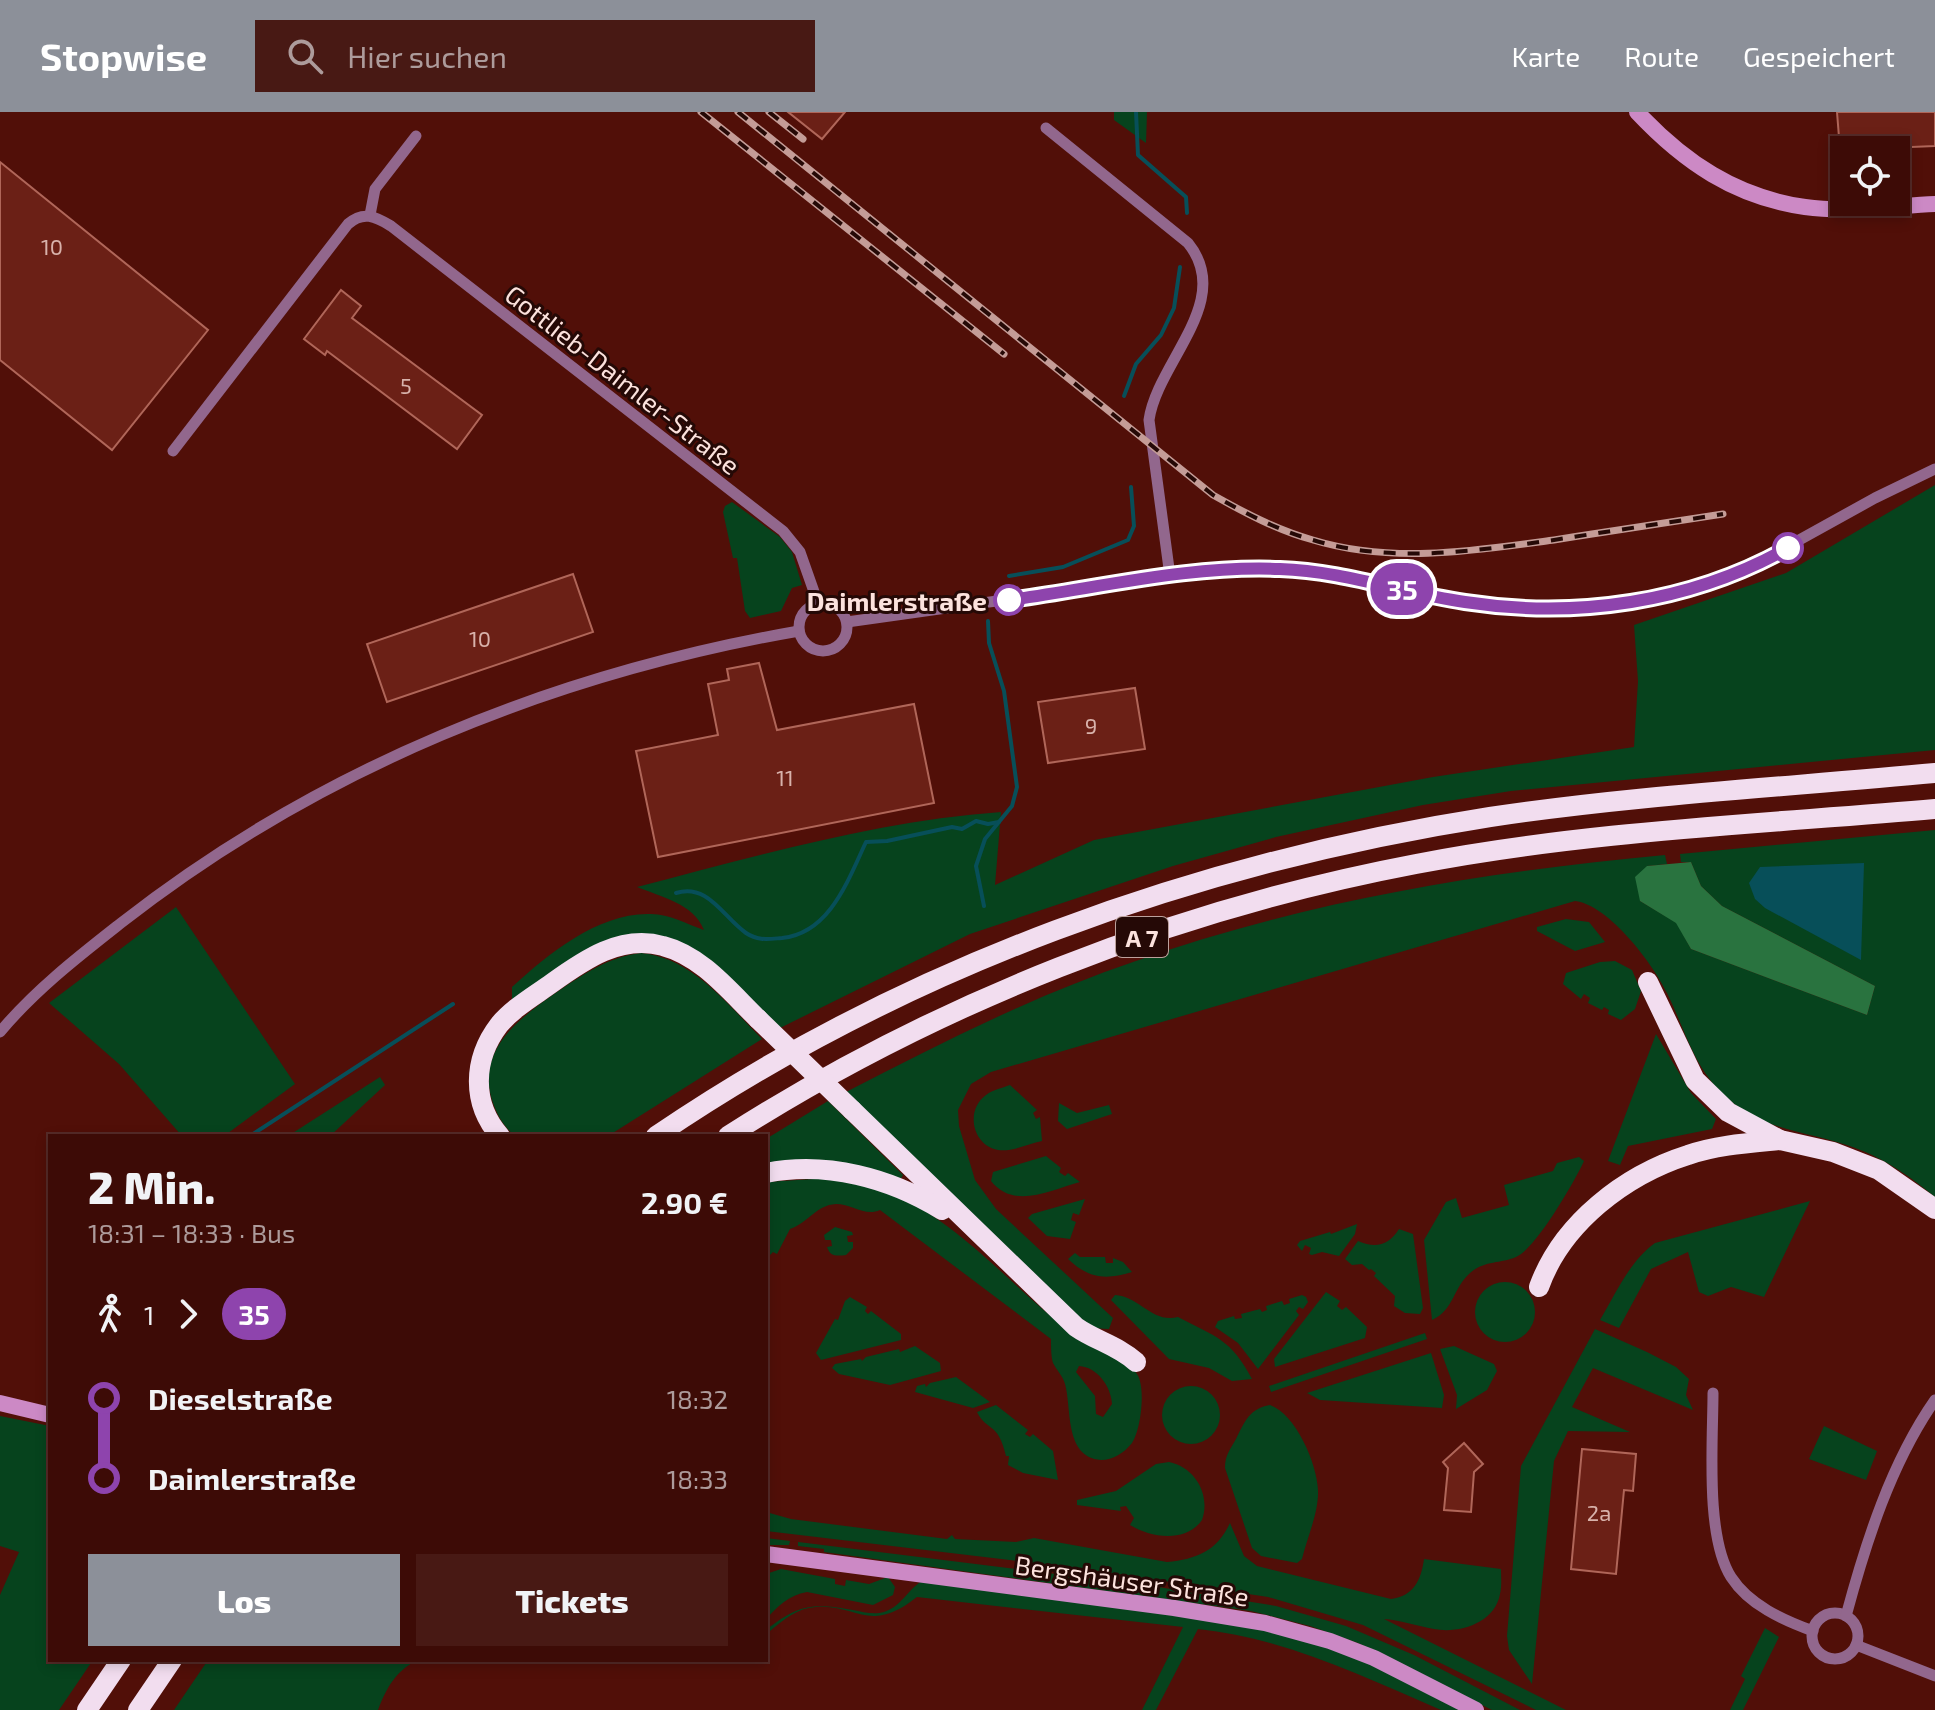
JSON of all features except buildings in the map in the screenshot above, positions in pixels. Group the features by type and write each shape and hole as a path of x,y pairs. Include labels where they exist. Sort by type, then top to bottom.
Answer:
{"highway":[{"path":"1842,781 1935,764"},
{"name":"A 7","path":"659,1134 764,1068 901,995 1040,935 1179,888 1347,845 1490,817 1935,773"},
{"name":"A 7","path":"731,1134 810,1086 1045,972 1256,901 1416,864 1489,852 1574,841 1935,809"},
{"path":"498,1134 486,1119 479,1099 478,1073 487,1044 500,1024 515,1010 595,955 628,944 645,943 679,952 711,974 1076,1327 1095,1339 1123,1350 1136,1362"},
{"path":"1648,982 1683,1059 1709,1097 1745,1124 1780,1140 1865,1163 1908,1188 1935,1209"},
{"path":"648,1134 677,1122"},
{"path":"1539,1287 1557,1252 1574,1230 1603,1201 1632,1181 1689,1154 1780,1140"},
{"path":"768,1173 807,1169 865,1177 920,1197 975,1231"},
{"path":"87,1710 120,1662"},
{"path":"138,1710 171,1662"}],"main road":[{"path":"1637,112 1669,147 1698,167 1767,198 1805,207 1834,209 1935,204"},
{"path":"0,1403 48,1415"},
{"name":"Bergshäuser Straße","path":"768,1554 1161,1606 1265,1623 1374,1658 1476,1710"}],"street":[{"path":"1046,128 1188,243 1202,267 1204,284 1198,311 1155,396 1149,420 1170,576"},
{"path":"173,451 348,224 355,218 370,215 375,189 416,136"},
{"name":"Gottlieb-Daimler-Straße","path":"370,215 391,226 783,531 800,552 818,603"},
{"path":"847,622 1239,567 1330,574 1490,605 1561,608 1628,603 1695,587 1756,564 1875,498 1935,469"},
{"path":"818,603 836,607 847,622 841,644 827,651 812,649 799,631 803,613 818,603"},
{"path":"0,1032 55,977 158,895 265,825 362,771 446,733 557,690 676,656 799,631"},
{"path":"1713,1393 1713,1506 1722,1555 1730,1576 1765,1609 1813,1631"},
{"path":"1846,1616 1890,1485 1915,1429 1935,1400"},
{"path":"1826,1615 1846,1616 1856,1626 1856,1645 1847,1656 1827,1657 1816,1649 1813,1631 1826,1615"},
{"path":"1856,1645 1935,1676"}],"green space":[{"path":"1114,112 1147,112 1146,143 1114,120"},
{"path":"1935,485 1935,750 1511,791 1423,805 1276,837 1173,866 970,934 780,1028 650,935 512,1001 512,987 542,961 576,937 612,920 658,914 704,930 684,907 637,887 818,841 909,823 1001,812 995,885 1094,840 1433,777 1634,747 1638,681 1634,625 1786,573"},
{"path":"732,502 780,537 792,552 802,585 792,588 781,611 750,618 745,611 737,558 733,558 723,512 725,506"},
{"path":"1935,830 1935,1197 1902,1172 1866,1152 1775,1126 1733,1103 1702,1068 1667,993 1641,952 1602,913 1575,901 991,1072 971,1084 958,1110 959,1126 975,1180 996,1209 1113,1318 1109,1329 1089,1328 846,1092 1023,1005 1096,975 1263,922 1462,880 1665,855 1667,864 1647,866 1640,901 1677,923 1691,949 1867,1015 1875,986 1722,906 1701,886 1691,862 1681,862 1680,854"},
{"path":"1691,862 1701,886 1722,906 1875,986 1867,1015 1691,949 1676,923 1640,901 1635,877 1647,866"},
{"path":"176,907 295,1084 227,1134 180,1134 119,1064 49,1003"},
{"path":"1566,919 1589,922 1605,942 1575,951 1537,931 1537,927"},
{"path":"641,953 660,957 693,973 762,1039 611,1134 513,1134 498,1115 489,1082 490,1065 505,1036 529,1012 557,992 607,962"},
{"path":"1615,961 1632,970 1641,991 1635,1009 1621,1020 1608,1014 1609,1010 1604,1007 1602,1010 1588,1003 1590,998 1584,994 1581,999 1563,984 1566,973 1600,962"},
{"path":"1656,1034 1691,1093 1716,1119 1712,1129 1628,1146 1620,1165 1608,1161"},
{"path":"380,1077 385,1085 332,1134 291,1134"},
{"path":"1010,1085 1037,1110 1033,1113 1036,1119 1040,1117 1042,1141 998,1150 989,1147 977,1134 975,1109 986,1095"},
{"path":"828,1101 903,1175 900,1180 768,1166 768,1138"},
{"path":"1059,1103 1077,1113 1109,1105 1112,1114 1067,1129 1058,1121"},
{"path":"1046,1156 1061,1168 1059,1172 1065,1176 1068,1173 1080,1182 1045,1193 1021,1196 1000,1190 991,1181 993,1172"},
{"path":"1579,1157 1584,1161 1579,1171 1554,1214 1524,1252 1481,1266 1470,1273 1445,1311 1432,1320 1424,1240 1446,1202 1456,1198 1462,1218 1509,1205 1504,1185 1553,1171 1557,1163"},
{"path":"829,1178 889,1192 915,1205 962,1237 1071,1332 1131,1366 1140,1380 1142,1398 1138,1429 1132,1443 1118,1455 1105,1460 1089,1457 1081,1450 1072,1430 1065,1384 1052,1361 1051,1339 880,1210 869,1212 836,1204 823,1207 790,1229 777,1254 773,1252 768,1257 768,1182","holes":["1079,1366 1092,1370 1109,1391 1112,1404 1103,1417 1096,1414 1095,1396 1076,1372"]},
{"path":"1085,1199 1079,1215 1073,1213 1071,1220 1076,1222 1070,1239 1047,1236 1028,1218 1032,1214"},
{"path":"1810,1201 1764,1297 1731,1287 1708,1296 1699,1292 1688,1252 1651,1269 1619,1328 1600,1320 1630,1269 1655,1243"},
{"path":"1357,1224 1355,1234 1339,1256 1322,1252 1312,1255 1309,1254 1311,1248 1305,1245 1302,1251 1297,1245 1300,1241"},
{"path":"835,1227 852,1232 853,1235 847,1236 848,1242 853,1242 853,1248 846,1255 837,1256 828,1250 827,1247 832,1246 831,1240 825,1240 824,1235"},
{"path":"1399,1229 1413,1234 1423,1308 1420,1314 1405,1313 1394,1306 1395,1296 1374,1276 1376,1273 1362,1264 1352,1265 1345,1259 1358,1241 1382,1244"},
{"path":"1075,1253 1080,1257 1105,1257 1106,1263 1113,1263 1113,1258 1123,1262 1132,1272 1106,1277 1091,1274 1068,1259"},
{"path":"1505,1282 1526,1291 1535,1312 1526,1333 1505,1342 1484,1333 1475,1312 1484,1291"},
{"path":"1326,1292 1340,1301 1337,1306 1342,1310 1346,1307 1367,1327 1365,1338 1275,1367 1274,1359"},
{"path":"1115,1295 1161,1317 1178,1317 1213,1335 1237,1355 1252,1379 1232,1381 1209,1368 1169,1359 1111,1300"},
{"path":"1302,1295 1308,1302 1303,1309 1299,1307 1296,1311 1299,1315 1258,1369 1238,1343 1215,1327 1218,1321 1234,1316 1235,1319 1242,1318 1241,1314 1260,1309 1262,1312 1267,1310 1266,1306 1282,1301 1284,1305 1290,1303 1289,1299"},
{"path":"850,1297 867,1307 865,1311 868,1314 871,1311 901,1334 901,1340 821,1360 816,1353"},
{"path":"1595,1329 1676,1367 1689,1379 1686,1395 1693,1410 1593,1368 1572,1407 1630,1432 1568,1431 1554,1461 1532,1684 1509,1650 1507,1636 1521,1466"},
{"path":"1425,1333 1427,1339 1271,1392 1269,1386"},
{"path":"915,1346 940,1363 941,1371 890,1385 839,1374 832,1368 835,1364 862,1361 866,1357 899,1349 900,1352"},
{"path":"1454,1346 1494,1364 1497,1371 1487,1390 1456,1409 1457,1395 1440,1349"},
{"path":"1431,1353 1444,1395 1442,1408 1320,1400 1307,1393"},
{"path":"956,1377 990,1402 973,1408 915,1392 917,1386 925,1384 926,1387 930,1383"},
{"path":"1191,1386 1212,1394 1220,1415 1212,1436 1191,1444 1170,1436 1162,1415 1170,1394"},
{"path":"996,1405 1028,1430 1025,1434 1030,1437 1033,1434 1053,1451 1058,1480 1023,1473 1008,1465 1009,1456 1006,1456 1000,1437 977,1412"},
{"path":"1270,1405 1288,1418 1296,1429 1317,1479 1315,1516 1302,1559 1297,1563 1261,1556 1252,1548 1225,1468 1228,1453 1245,1421 1257,1409"},
{"path":"0,1416 48,1426 48,1662 92,1662 59,1710 0,1710 0,1595 19,1552 0,1546"},
{"path":"1824,1426 1877,1451 1866,1480 1809,1459"},
{"path":"1169,1462 1193,1476 1202,1492 1202,1520 1187,1532 1168,1536 1138,1529 1130,1525 1134,1518 1126,1506 1120,1507 1121,1511 1077,1505 1077,1500 1116,1491 1156,1464"},
{"path":"768,1513 791,1519 947,1539 952,1535 955,1539 1016,1542 1034,1538 1167,1562 1188,1559 1205,1552 1219,1540 1230,1523 1244,1556 1257,1566 1391,1599 1411,1591 1421,1574 1424,1559 1501,1569 1497,1604 1484,1619 1465,1628 1434,1629 1384,1619 1566,1710 1536,1710 1363,1625 1268,1597 1085,1569 768,1531"},
{"path":"768,1538 1152,1586 1276,1606 1346,1626 1414,1655 1520,1710 1492,1710 1358,1643 1310,1626 1251,1611 824,1552 824,1549 798,1546 798,1542 790,1541 789,1545 768,1545"},
{"path":"781,1569 835,1579 835,1584 845,1586 846,1580 869,1584 888,1577 895,1587 893,1595 873,1605 801,1593 784,1602 768,1617 768,1573"},
{"path":"922,1581 1171,1613 1293,1636 1363,1660 1463,1710 1441,1710 1292,1650 1198,1629 1156,1710 1142,1710 1183,1627 917,1597 900,1609 873,1616 825,1607 809,1608 791,1615 768,1632 768,1628 797,1610 817,1606 827,1607 868,1613 884,1612"},
{"path":"1765,1628 1779,1637 1743,1710 1730,1710 1745,1679 1741,1676"},
{"path":"207,1662 414,1662 393,1681 378,1710 174,1710"}],"water":[{"path":"1864,863 1861,960 1765,908 1755,899 1749,883 1760,867"}],"waterway":[{"path":"1136,112 1138,155 1186,197 1187,213"},
{"path":"1124,396 1136,364 1161,335 1174,308 1180,267"},
{"path":"1009,576 1063,567 1128,540 1134,526 1131,487"},
{"path":"984,906 976,866 985,839 1012,806 1017,787 1004,691 989,643 988,621"},
{"path":"676,893 687,891 706,897 750,936 782,938 799,934 825,915 844,888 866,842 887,841 952,827 962,829 976,821 988,824 999,822"},
{"path":"253,1134 453,1004"}],"railway":[{"path":"701,112 1004,354"},
{"path":"738,112 1213,495 1274,526 1343,547 1373,552 1433,553 1524,544 1723,514"},
{"path":"769,112 803,139"}],"bus line":[{"name":"35","path":"1009,600 1239,567 1330,574 1463,602 1561,608 1655,598 1730,575 1788,548"}],"place":[{"name":"Daimlerstraße","path":"1009,600"}]}
